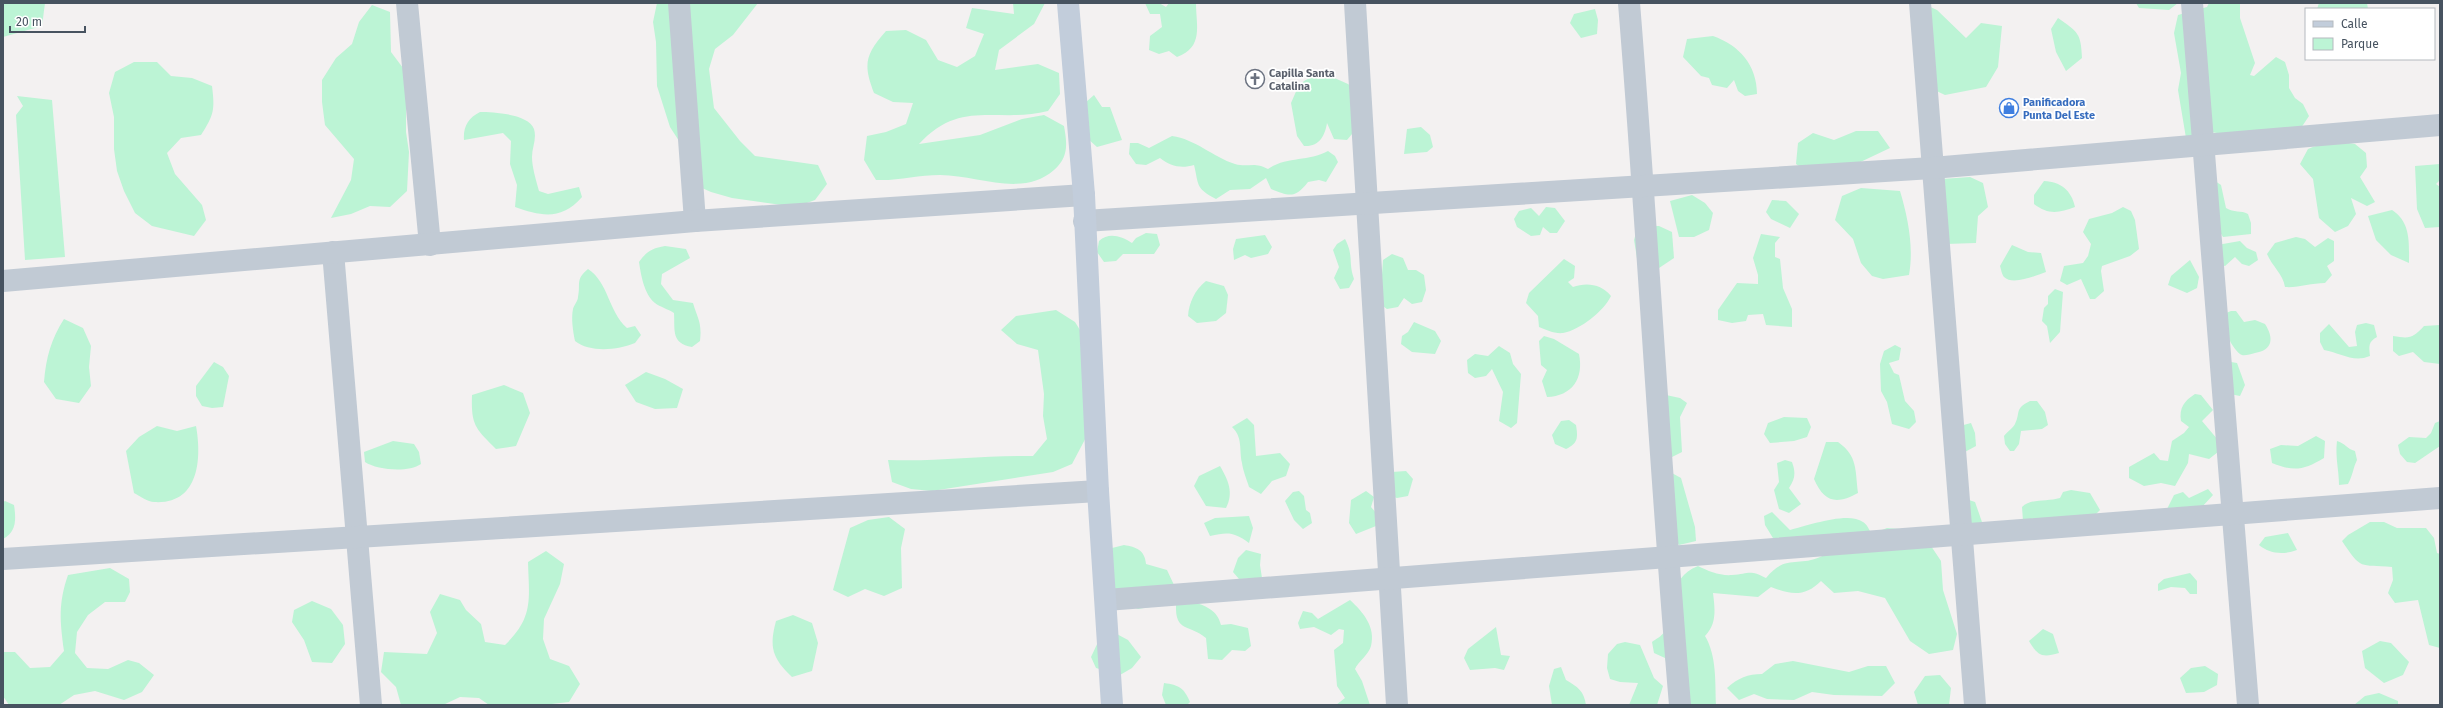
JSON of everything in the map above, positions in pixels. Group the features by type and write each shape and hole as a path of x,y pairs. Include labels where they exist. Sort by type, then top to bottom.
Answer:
{"street":[{"path":"407,3 430,245"},
{"path":"679,3 695,221"},
{"path":"1068,3 1084,195 1084,221 1098,491 1112,705"},
{"path":"1355,3 1368,204 1388,580 1397,705"},
{"path":"1629,3 1644,186 1667,557 1680,705"},
{"path":"1920,3 1975,705"},
{"path":"2192,3 2231,514 2248,705"},
{"path":"1084,221 1932,168 2440,125"},
{"path":"3,281 695,221 1084,195"},
{"path":"333,252 371,705"},
{"path":"3,559 1098,491"},
{"path":"1106,600 1388,580 1667,557 2440,498"}],"green space":[{"path":"3,3 45,3 42,26 3,37"},
{"path":"657,3 758,3 733,35 715,49 709,69 714,108 740,141 755,156 818,165 827,184 815,200 796,207 732,198 711,192 693,184 681,144 670,127 657,86 656,42 653,22"},
{"path":"1013,3 1045,3 1034,24 999,50 995,70 1038,64 1059,73 1060,94 1048,111 1030,114 980,115 965,117 950,121 935,130 919,144 980,135 1022,119 1044,115 1064,126 1066,150 1065,155 1059,165 1041,178 1028,183 999,183 940,175 892,180 876,180 864,160 867,136 886,132 906,124 913,103 893,102 874,93 870,83 867,67 870,54 879,39 886,31 906,30 926,40 938,60 957,67 975,56 984,34 966,28 972,8 1014,14"},
{"path":"1145,3 1159,3 1166,7 1169,3 1196,3 1197,35 1195,42 1186,53 1177,57 1169,51 1159,54 1149,50 1150,36 1162,27 1160,14 1150,14"},
{"path":"2136,3 2178,3 2169,10 2139,8"},
{"path":"2209,3 2240,3 2240,18 2255,63 2250,75 2254,76 2276,57 2285,62 2289,75 2289,88 2295,98 2303,104 2309,116 2301,128 2224,134 2210,132 2186,138 2178,90 2181,73 2174,33 2178,15 2207,7"},
{"path":"2319,3 2367,3 2368,8 2317,8"},
{"path":"1924,4 1937,10 1966,38 1981,23 2002,26 1998,67 1986,87 1945,95 1928,87"},
{"path":"372,5 390,12 391,52 403,68 406,90 406,132 409,152 407,191 390,207 370,206 351,214 331,218 351,180 354,159 325,125 322,102 322,80 336,58 352,44 359,22"},
{"path":"1595,9 1598,20 1597,34 1581,38 1570,23 1574,14"},
{"path":"2058,18 2074,30 2081,43 2082,58 2066,71 2056,52 2051,29"},
{"path":"1713,36 1731,45 1745,58 1754,74 1757,94 1745,96 1738,91 1734,80 1727,88 1712,85 1709,78 1701,76 1683,57 1687,39"},
{"path":"134,62 157,62 171,76 192,78 212,86 213,107 211,117 201,135 181,138 167,153 175,174 202,205 206,220 194,236 152,226 135,213 124,191 117,171 114,149 114,117 109,93 115,72"},
{"path":"1321,72 1348,84 1355,90 1352,134 1347,140 1334,139 1327,123 1323,136 1317,143 1314,145 1304,146 1297,136 1291,103 1298,87 1304,81"},
{"path":"1094,95 1102,107 1110,107 1122,140 1097,147 1087,138 1085,103"},
{"path":"17,96 52,100 65,257 25,260 16,115 23,106"},
{"path":"480,112 510,115 525,120 531,124 534,129 535,136 532,153 534,174 539,191 548,194 579,187 582,197 574,205 558,213 533,213 515,207 517,185 510,164 511,141 503,133 464,140 464,131 467,123 472,117"},
{"path":"1421,127 1430,135 1433,147 1427,152 1404,154 1407,129"},
{"path":"1856,131 1878,131 1890,148 1852,166 1813,176 1796,164 1798,143 1813,133 1834,140"},
{"path":"1172,136 1196,144 1227,161 1240,165 1258,165 1268,169 1283,162 1313,157 1328,151 1335,156 1338,162 1326,182 1319,180 1308,182 1295,194 1287,194 1271,189 1266,178 1250,189 1230,190 1216,199 1201,189 1194,165 1185,167 1176,166 1160,158 1146,165 1136,164 1129,154 1130,143 1138,143 1149,148"},
{"path":"2348,143 2355,144 2366,153 2367,167 2360,177 2375,202 2367,206 2351,198 2356,214 2348,226 2335,232 2319,218 2313,179 2300,164 2308,149 2322,145"},
{"path":"2440,164 2440,180 2436,184 2440,187 2440,227 2425,228 2417,209 2415,166"},
{"path":"1970,177 1983,183 1988,207 1978,216 1976,243 1946,244 1942,179"},
{"path":"2044,181 2055,183 2064,188 2071,196 2075,207 2064,211 2054,212 2039,208 2034,204 2034,195"},
{"path":"2215,181 2221,185 2226,208 2248,214 2251,223 2251,234 2223,237 2218,229"},
{"path":"1861,188 1900,191 1909,233 1911,254 1909,275 1883,279 1872,276 1861,263 1853,239 1835,220 1842,196"},
{"path":"1692,195 1705,203 1713,213 1709,230 1694,237 1679,237 1670,201"},
{"path":"1772,200 1786,201 1799,214 1790,228 1771,219 1766,212"},
{"path":"1546,207 1555,208 1565,221 1557,233 1550,233 1543,227 1540,235 1531,236 1517,227 1514,219 1519,211 1531,208 1539,216"},
{"path":"2123,207 2131,211 2135,220 2139,249 2130,256 2102,266 2101,271 2104,291 2095,299 2090,299 2081,279 2067,285 2060,281 2064,266 2083,263 2088,256 2091,244 2083,232 2089,219 2112,213"},
{"path":"2392,210 2403,221 2406,227 2409,241 2409,263 2391,255 2376,240 2368,216"},
{"path":"1638,226 1659,226 1672,232 1674,258 1659,268 1638,264 1634,240"},
{"path":"1146,233 1157,234 1160,245 1154,254 1123,254 1116,261 1104,262 1097,252 1099,241 1103,238 1115,236 1124,238 1132,243 1136,238"},
{"path":"1761,234 1780,237 1775,243 1775,257 1780,259 1783,288 1792,309 1792,327 1766,325 1763,314 1748,315 1746,321 1732,323 1718,320 1718,310 1737,283 1758,284 1758,275 1753,258"},
{"path":"1265,235 1272,247 1268,254 1251,258 1245,255 1234,260 1233,249 1236,239"},
{"path":"2296,237 2305,239 2315,247 2328,238 2334,241 2334,261 2327,266 2332,275 2325,283 2285,287 2280,274 2267,254 2275,243"},
{"path":"1345,239 1348,245 1354,279 1349,288 1340,289 1334,278 1339,267 1333,250 1337,244"},
{"path":"2240,241 2247,248 2256,252 2258,260 2249,266 2242,264 2235,257 2225,266 2218,264 2217,245"},
{"path":"2012,245 2028,252 2041,253 2046,272 2019,280 2004,277 2000,266"},
{"path":"665,246 686,249 690,258 662,274 661,284 673,300 693,303 699,321 700,341 692,347 680,343 677,339 674,313 651,299 642,278 639,262 650,251"},
{"path":"1392,254 1403,258 1408,270 1416,270 1424,275 1426,290 1422,302 1412,304 1404,298 1398,307 1387,309 1380,304 1383,260"},
{"path":"1564,259 1575,266 1574,278 1568,282 1573,287 1588,284 1594,285 1603,289 1611,296 1603,308 1584,324 1563,333 1551,332 1539,327 1538,316 1526,303 1529,293"},
{"path":"2190,260 2199,277 2197,288 2187,293 2168,285 2171,276"},
{"path":"588,269 595,275 605,289 616,314 621,321 627,328 635,326 641,335 635,343 612,349 596,349 581,345 575,341 572,313 578,298 581,276"},
{"path":"1206,281 1224,286 1228,295 1226,313 1216,321 1197,323 1188,316 1191,301 1196,292"},
{"path":"2055,289 2063,292 2060,332 2050,343 2047,326 2042,321 2044,308 2048,304 2048,296"},
{"path":"1056,310 1075,322 1085,338 1091,428 1072,464 1053,472 932,491 911,489 892,482 888,460 1033,456 1047,439 1043,416 1044,394 1038,350 1017,344 1001,330 1016,316"},
{"path":"2236,311 2244,322 2255,320 2265,324 2271,339 2270,343 2265,349 2245,355 2240,354 2236,350 2231,343 2227,332 2226,313"},
{"path":"64,319 83,328 91,346 89,367 91,386 79,403 56,399 44,382 50,349"},
{"path":"1414,322 1435,331 1441,341 1435,354 1412,352 1401,344 1402,336 1408,332"},
{"path":"2366,323 2374,325 2377,337 2370,345 2370,356 2364,358 2352,358 2324,350 2320,342 2320,333 2329,324 2349,347 2357,346 2355,332 2357,325"},
{"path":"2440,325 2440,364 2424,362 2413,352 2399,356 2393,351 2393,336 2411,337 2424,326"},
{"path":"1544,336 1554,339 1579,354 1580,371 1578,378 1569,390 1556,396 1547,397 1542,381 1547,370 1541,365 1539,341"},
{"path":"1895,345 1901,348 1899,360 1889,363 1894,373 1899,375 1905,401 1914,411 1916,422 1909,429 1892,424 1887,402 1881,391 1880,364 1884,351"},
{"path":"1499,346 1510,353 1513,364 1521,374 1517,423 1511,428 1499,421 1503,392 1492,369 1486,376 1475,378 1468,373 1467,360 1475,354 1488,356"},
{"path":"214,362 223,367 229,376 223,407 212,408 202,406 196,396 196,386"},
{"path":"2231,362 2237,363 2245,385 2240,396 2230,394"},
{"path":"646,372 665,379 683,389 677,408 655,409 636,402 625,385"},
{"path":"504,385 523,393 530,413 516,446 496,449 483,436 476,425 472,413 472,395"},
{"path":"2195,394 2201,395 2213,410 2202,421 2218,440 2218,452 2209,459 2189,454 2188,463 2175,486 2161,483 2144,486 2129,478 2129,467 2154,453 2160,460 2168,461 2172,441 2184,433 2189,427 2181,421 2183,405"},
{"path":"1666,395 1680,398 1687,403 1680,417 1682,452 1672,457 1668,449"},
{"path":"2030,401 2037,401 2045,412 2048,425 2042,429 2021,431 2019,444 2014,451 2010,451 2005,444 2004,436 2015,424 2022,406"},
{"path":"1784,417 1807,418 1811,427 1807,437 1794,441 1770,443 1764,434 1768,423"},
{"path":"1247,418 1254,425 1256,456 1280,453 1290,464 1286,476 1272,481 1261,494 1249,487 1241,458 1238,435 1232,427"},
{"path":"1569,420 1576,425 1577,437 1573,445 1566,449 1555,444 1552,435 1561,421"},
{"path":"2440,421 2440,446 2415,463 2407,462 2400,454 2398,445 2409,437 2426,438 2431,433 2435,423"},
{"path":"1971,423 1975,433 1976,446 1963,453 1960,426"},
{"path":"157,426 177,431 196,426 198,452 194,478 189,488 180,496 169,501 152,502 134,493 126,451 139,437"},
{"path":"2316,436 2325,441 2324,458 2311,465 2293,469 2272,463 2270,449 2281,445 2298,446"},
{"path":"393,441 414,444 419,452 421,464 408,469 385,469 365,462 364,452"},
{"path":"2337,441 2355,451 2357,460 2348,484 2339,485 2336,453"},
{"path":"1826,442 1838,442 1849,453 1856,470 1858,493 1850,497 1837,500 1827,497 1818,487 1814,479"},
{"path":"1785,460 1792,462 1794,476 1793,482 1789,488 1801,504 1789,513 1779,509 1774,490 1779,482 1777,463"},
{"path":"1220,466 1230,491 1230,497 1226,508 1206,506 1194,486 1199,476"},
{"path":"1406,471 1413,479 1408,496 1397,498 1384,494 1392,472"},
{"path":"1670,472 1681,478 1695,527 1696,541 1679,545 1657,503"},
{"path":"2208,489 2213,495 2201,508 2167,509 2174,495 2183,492 2189,498"},
{"path":"2071,490 2090,493 2100,510 2095,515 2023,521 2022,507 2026,504 2035,501 2060,498 2063,492"},
{"path":"1299,491 1304,496 1306,510 1310,513 1312,523 1303,529 1294,520 1285,501 1293,492"},
{"path":"1366,491 1374,497 1371,507 1377,514 1376,526 1356,534 1349,523 1351,500"},
{"path":"1966,499 1975,502 1982,522 1968,529"},
{"path":"5,501 14,505 15,520 11,533 3,539 3,502"},
{"path":"1772,512 1790,530 1827,520 1848,518 1863,522 1872,534 1887,528 1913,530 1929,543 1941,561 1943,590 1957,634 1953,650 1929,654 1910,641 1885,598 1858,591 1834,593 1821,581 1809,590 1798,593 1785,592 1771,587 1758,597 1713,593 1715,610 1714,616 1712,626 1705,636 1712,652 1716,705 1677,705 1665,658 1654,653 1652,642 1664,632 1671,613 1674,594 1681,578 1698,566 1723,575 1752,573 1766,578 1779,566 1786,563 1812,560 1824,555 1834,548 1776,543 1765,525 1764,516"},
{"path":"1249,516 1253,528 1249,543 1231,534 1210,536 1204,523 1215,518"},
{"path":"889,517 905,529 901,548 902,588 884,596 865,589 848,597 833,590 850,528 868,520"},
{"path":"2370,522 2384,522 2397,528 2426,528 2434,538 2437,553 2440,554 2440,648 2429,645 2418,600 2395,603 2388,593 2393,580 2392,567 2367,565 2358,562 2342,541 2348,535"},
{"path":"2288,533 2297,550 2287,553 2277,553 2259,545 2265,537"},
{"path":"1124,545 1142,552 1146,564 1167,570 1174,585 1156,606 1138,609 1124,603 1110,583 1112,548"},
{"path":"1246,550 1261,554 1260,565 1262,578 1239,579 1233,572 1238,558"},
{"path":"546,551 564,564 560,584 544,619 543,639 550,659 569,666 580,684 569,702 543,705 489,705 479,698 460,697 443,705 401,705 396,687 381,672 384,652 427,654 437,633 430,612 440,594 460,600 466,610 481,624 485,642 505,645 521,625 528,607 528,562"},
{"path":"110,568 129,579 130,592 125,602 105,602 88,615 77,632 75,653 87,668 108,669 128,660 139,663 154,675 142,692 124,700 95,691 74,695 59,705 9,705 3,696 3,652 15,652 30,668 50,667 64,651 61,604 68,575"},
{"path":"2190,573 2197,581 2197,594 2190,594 2185,588 2171,587 2158,591 2158,584 2164,579"},
{"path":"1350,600 1364,615 1372,632 1370,649 1355,669 1362,681 1370,705 1336,705 1345,698 1337,686 1334,650 1343,643 1344,630 1339,629 1331,635 1314,627 1300,629 1298,623 1303,611 1312,613 1318,619"},
{"path":"312,601 331,609 343,625 345,644 332,663 312,662 304,640 292,622 294,610"},
{"path":"1191,601 1210,609 1217,615 1221,625 1231,624 1248,628 1251,646 1245,651 1232,650 1222,660 1208,659 1206,638 1181,624 1176,614 1176,605"},
{"path":"793,615 812,623 818,643 812,671 792,677 776,658 773,638 776,621"},
{"path":"1496,627 1501,655 1510,656 1504,670 1495,668 1470,670 1464,658 1468,649"},
{"path":"2043,629 2053,634 2059,653 2044,655 2038,653 2032,646 2029,641"},
{"path":"1113,632 1128,640 1141,657 1132,668 1120,675 1096,668 1091,657 1099,640"},
{"path":"2380,641 2391,643 2409,662 2403,675 2384,683 2365,668 2362,651"},
{"path":"1625,642 1640,645 1654,678 1663,686 1657,705 1629,705 1638,683 1620,682 1610,679 1607,668 1608,654 1617,644"},
{"path":"1793,661 1849,672 1868,666 1886,666 1895,683 1882,696 1834,695 1812,692 1794,700 1767,699 1754,694 1739,700 1727,688 1743,677 1762,674 1775,664"},
{"path":"2205,666 2218,674 2217,685 2204,692 2186,693 2180,678 2191,668"},
{"path":"1561,667 1566,680 1577,687 1584,696 1586,705 1552,705 1549,686 1554,669"},
{"path":"1940,675 1951,688 1949,705 1918,705 1914,692 1925,676"},
{"path":"1164,683 1177,686 1183,690 1190,702 1187,705 1166,705 1162,695"},
{"path":"2379,693 2398,701 2398,705 2354,705 2365,696"}],"place":[{"name":"Capilla Santa Catalina","path":"1255,79"},
{"name":"Panificadora Punta Del Este","path":"2009,108"}]}
